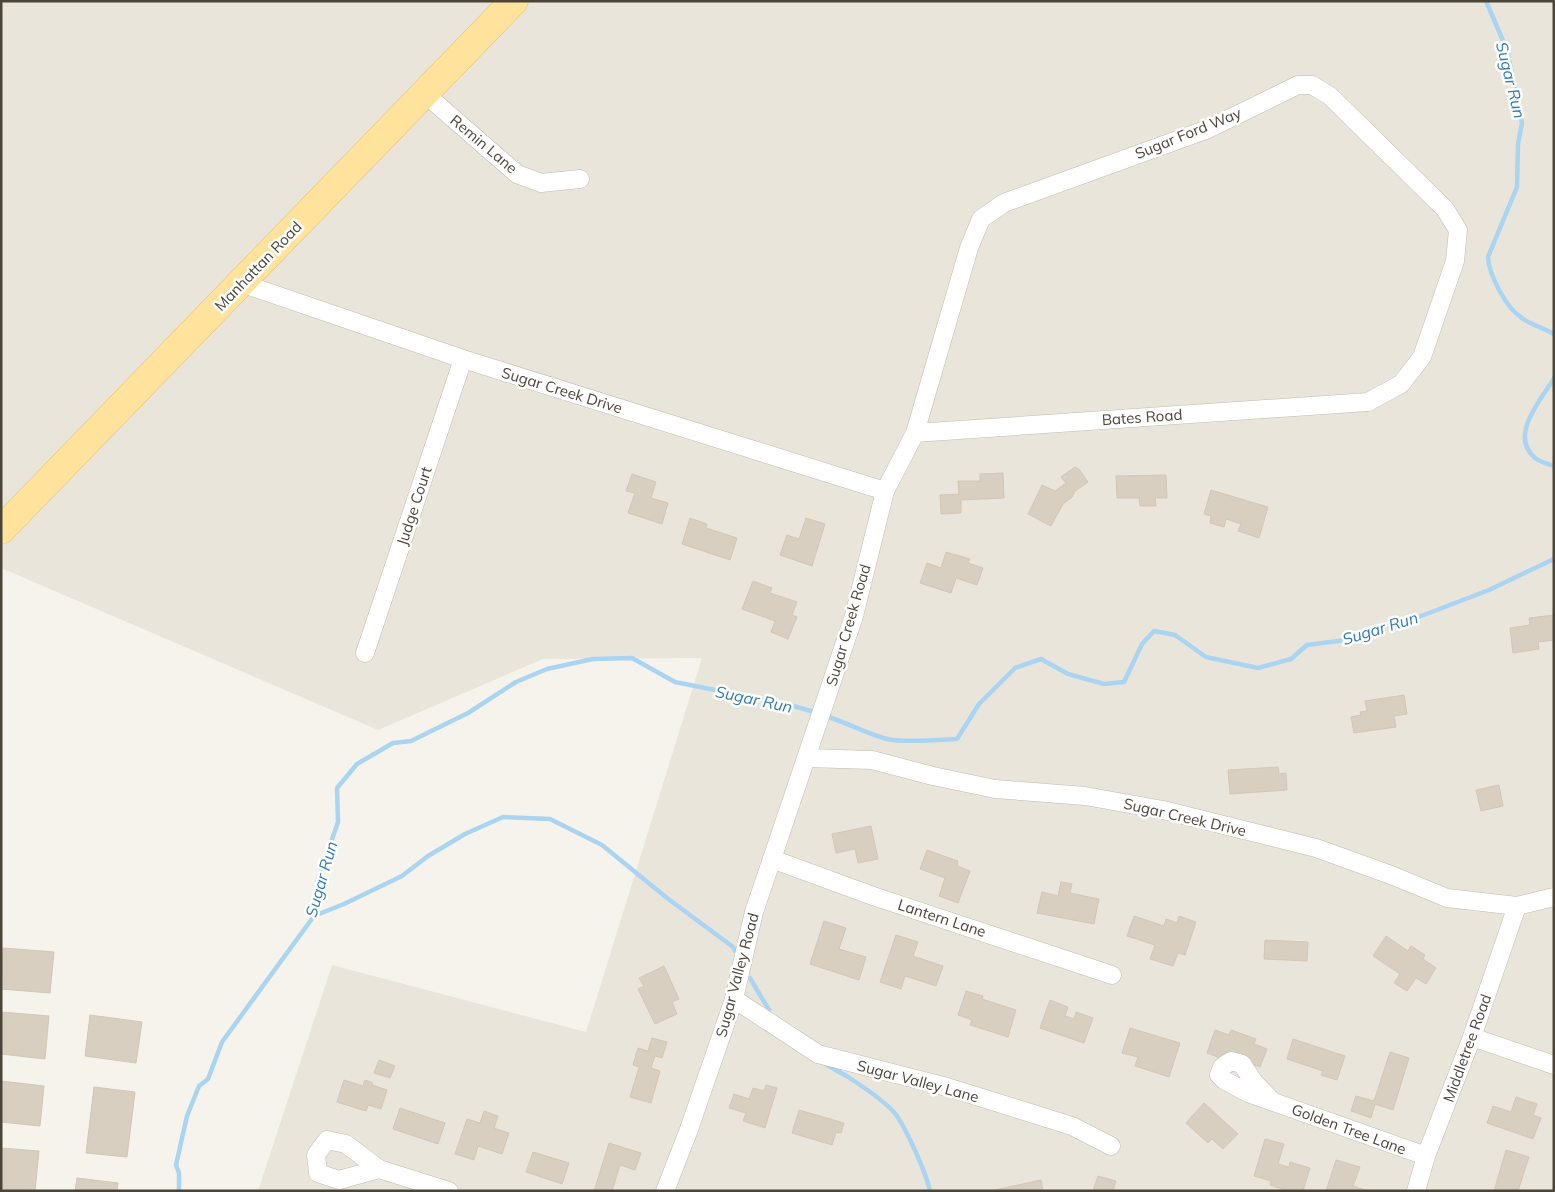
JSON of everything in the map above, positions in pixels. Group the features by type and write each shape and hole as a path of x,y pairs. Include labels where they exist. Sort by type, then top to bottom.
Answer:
{"main road":[{"name":"Manhattan Road","path":"1,530 514,1"}],"street":[{"name":"Sugar Ford Way","path":"885,491 915,433 969,248 981,219 1004,202 1208,129 1298,85 1312,85 1330,96 1445,209 1458,230 1455,261 1422,357 1400,384 1368,402"},
{"name":"Remin Lane","path":"424,93 517,174 541,183 580,179"},
{"name":"Sugar Creek Drive","path":"241,283 463,359 885,491"},
{"name":"Judge Court","path":"366,653 463,359"},
{"name":"Bates Road","path":"915,433 1368,402"},
{"name":"Sugar Creek Road","path":"807,758 854,616 885,491"},
{"name":"Sugar Creek Drive","path":"807,758 872,760 933,776 995,789 1085,796 1163,810 1316,848 1392,875 1447,898 1517,906 1554,897"},
{"name":"Sugar Valley Road","path":"665,1191 688,1132 734,999 754,912 807,758"},
{"name":"Lantern Lane","path":"772,859 873,896 1112,975"},
{"name":"Middletree Road","path":"1416,1191 1426,1156 1472,1036 1517,906"},
{"name":"Sugar Valley Lane","path":"734,999 818,1054 947,1087 1072,1126 1111,1146"},
{"path":"1472,1036 1554,1065"},
{"name":"Golden Tree Lane","path":"1272,1101 1426,1156"},
{"path":"379,1169 449,1191"}],"shaded area":[{"path":"1,1 1554,1 1554,1191 258,1191 332,965 586,1032 702,658 543,659 378,730 1,568"}],"building":[{"path":"1075,467 1079,469 1088,482 1075,491 1072,497 1063,504 1051,526 1028,514 1042,485 1055,491 1066,483 1061,477"},
{"path":"1003,473 1004,498 961,500 961,513 941,514 940,495 959,494 958,481 980,481 980,474"},
{"path":"632,474 656,482 651,498 668,503 662,524 628,513 635,493 626,491"},
{"path":"1166,475 1167,498 1155,498 1156,506 1140,506 1139,498 1117,498 1116,476"},
{"path":"1211,490 1268,507 1259,538 1238,531 1241,524 1226,519 1224,527 1210,523 1211,516 1204,514"},
{"path":"690,518 707,524 706,528 737,538 730,560 682,544"},
{"path":"806,518 825,524 812,566 780,555 787,535 799,539"},
{"path":"946,552 970,559 968,563 983,568 977,585 956,578 951,593 920,583 927,563 941,568"},
{"path":"753,581 772,588 770,593 797,602 792,615 797,617 788,639 771,632 775,621 742,609"},
{"path":"1554,615 1554,640 1538,642 1539,649 1513,653 1510,628 1530,625 1529,618"},
{"path":"1404,695 1407,714 1394,716 1396,727 1354,733 1351,717 1361,715 1360,712 1367,711 1365,701"},
{"path":"1278,767 1279,774 1286,773 1287,790 1230,794 1228,770"},
{"path":"1499,785 1503,806 1481,811 1476,790"},
{"path":"871,826 878,859 858,863 855,849 836,853 832,834"},
{"path":"927,850 958,861 957,866 970,871 958,903 939,896 945,878 920,869"},
{"path":"1061,882 1072,884 1070,893 1099,899 1094,924 1037,913 1042,892 1058,896"},
{"path":"1134,916 1164,926 1166,919 1177,923 1179,916 1196,922 1185,955 1178,953 1173,966 1150,959 1155,945 1127,936"},
{"path":"824,921 846,928 839,949 866,957 859,980 810,964"},
{"path":"896,935 918,942 913,956 943,966 936,986 905,976 901,989 880,982"},
{"path":"1386,936 1408,951 1411,946 1425,955 1423,959 1436,968 1426,984 1416,978 1407,991 1394,983 1400,974 1373,956"},
{"path":"1265,940 1308,942 1307,961 1264,959"},
{"path":"3,948 54,952 50,993 1,989"},
{"path":"664,966 679,999 672,1002 677,1014 655,1024 638,989 644,986 639,978"},
{"path":"966,991 983,996 982,999 1016,1010 1008,1037 970,1025 972,1020 958,1015"},
{"path":"1050,1000 1068,1007 1065,1016 1074,1019 1076,1012 1093,1018 1084,1043 1040,1028"},
{"path":"1,1012 49,1016 45,1059 1,1054"},
{"path":"90,1015 142,1022 136,1063 85,1056"},
{"path":"1130,1028 1180,1043 1169,1077 1135,1066 1138,1057 1122,1053"},
{"path":"1215,1030 1229,1035 1231,1030 1256,1039 1254,1044 1267,1049 1260,1067 1224,1054 1223,1059 1207,1053"},
{"path":"652,1038 667,1042 662,1058 655,1056 651,1068 660,1071 651,1103 630,1097 639,1067 633,1065 638,1048 648,1051"},
{"path":"1293,1039 1345,1056 1337,1080 1321,1075 1323,1071 1287,1059"},
{"path":"1390,1052 1409,1058 1393,1110 1375,1104 1371,1118 1351,1111 1356,1096 1374,1101"},
{"path":"379,1060 395,1066 390,1078 374,1073"},
{"path":"344,1080 363,1086 365,1080 373,1083 372,1085 387,1090 381,1109 368,1105 366,1111 337,1102"},
{"path":"1,1081 44,1086 40,1126 1,1122"},
{"path":"766,1085 777,1088 765,1128 743,1121 746,1113 729,1108 734,1094 749,1099 753,1088 764,1091"},
{"path":"94,1087 135,1092 127,1157 86,1153"},
{"path":"1516,1097 1537,1104 1533,1115 1541,1118 1533,1139 1487,1123 1493,1106 1511,1112"},
{"path":"1204,1103 1238,1134 1223,1149 1212,1139 1208,1143 1186,1123"},
{"path":"400,1108 445,1123 438,1144 393,1129"},
{"path":"799,1110 844,1123 841,1133 836,1132 832,1145 792,1133"},
{"path":"484,1111 498,1116 494,1128 509,1133 502,1154 478,1146 474,1160 455,1154 467,1119 480,1123"},
{"path":"1265,1139 1284,1144 1278,1164 1289,1167 1290,1162 1310,1168 1303,1191 1288,1191 1270,1185 1271,1181 1254,1176"},
{"path":"609,1143 641,1153 635,1170 620,1165 612,1191 594,1191"},
{"path":"1,1148 39,1151 35,1191 1,1189"},
{"path":"1506,1150 1529,1157 1518,1191 1494,1191"},
{"path":"533,1152 569,1163 562,1184 526,1172"},
{"path":"1336,1160 1360,1167 1353,1186 1368,1191 1326,1191"},
{"path":"1098,1176 1116,1181 1113,1191 1093,1191"},
{"path":"77,1178 118,1183 117,1191 75,1191"},
{"path":"1041,1180 1043,1191 990,1191"}],"waterway":[{"name":"Sugar Run","path":"1486,1 1507,50 1522,123 1518,144 1517,187 1488,257 1489,264 1499,291 1510,307 1529,323 1554,334"},
{"name":"Sugar Run","path":"1554,378 1530,417 1525,439 1528,449 1535,458 1554,466"},
{"name":"Sugar Run","path":"825,716 887,739 902,741 957,739 979,704 1015,668 1041,659 1068,674 1104,684 1124,682 1142,644 1154,631 1175,635 1206,657 1258,668 1291,659 1307,645 1354,639 1385,626 1395,626 1489,590 1554,559"},
{"name":"Sugar Run","path":"179,1191 179,1173 176,1165 187,1116 199,1086 208,1079 222,1042 314,916 318,880 338,822 337,788 357,764 393,743 411,741 468,713 516,682 547,669 593,659 632,658 675,682 790,705 818,713"},
{"path":"314,916 402,876 428,856 465,834 503,817 550,819 602,845 667,898 733,947 735,951"},
{"path":"750,978 769,1010"},
{"path":"821,1061 865,1088 892,1110 914,1148 930,1191"}]}
